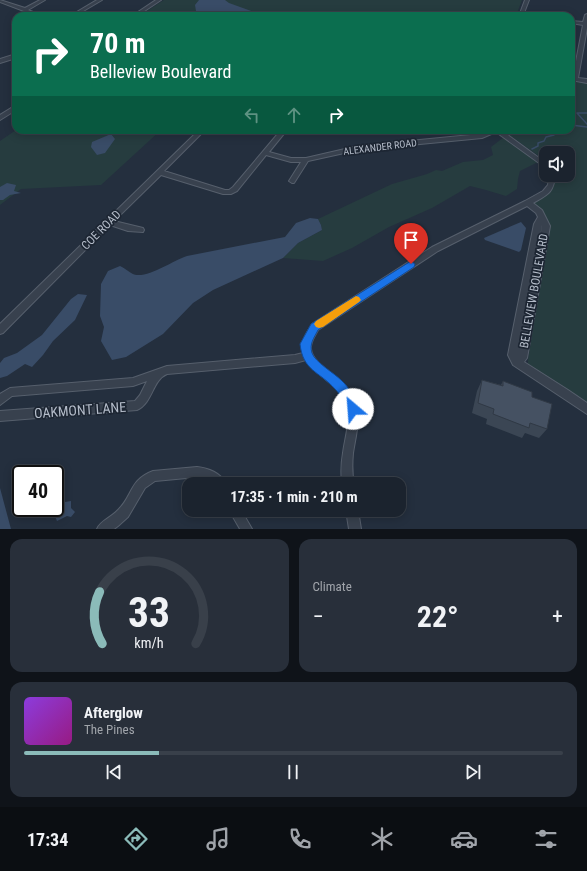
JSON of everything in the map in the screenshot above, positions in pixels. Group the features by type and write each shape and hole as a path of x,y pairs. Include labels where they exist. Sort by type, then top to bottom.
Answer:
{"street":[{"path":"24,10 43,0"},
{"path":"79,12 100,0"},
{"path":"140,12 159,0"},
{"path":"522,12 527,0"},
{"path":"0,1 30,12"},
{"path":"0,6 6,3"},
{"path":"575,70 587,15"},
{"path":"575,23 586,24"},
{"path":"0,61 12,57"},
{"path":"575,78 587,81"},
{"path":"0,118 12,110"},
{"name":"COE ROAD","path":"0,330 198,134"},
{"path":"159,172 225,192 231,192 281,134"},
{"name":"ALEXANDER ROAD","path":"265,153 292,160 306,160 358,148 482,136 487,134"},
{"path":"502,134 539,161"},
{"path":"292,181 306,160"},
{"path":"348,477 347,462 353,428 353,409 348,396 338,384 307,356 305,344 315,327 435,249 545,193 551,185 551,182"},
{"name":"BELLEVIEW BOULEVARD","path":"528,203 539,212 546,226 522,358 516,362 566,393 587,409"},
{"path":"109,222 140,230"},
{"name":"OAKMONT LANE","path":"0,400 10,392 133,382 167,370 295,359 307,356"},
{"name":"OAKMONT LANE","path":"0,416 130,406 143,402 152,381 167,370"},
{"path":"133,382 141,385 146,393"},
{"path":"103,529 124,513 141,484 153,476 197,472 206,474 210,477"},
{"path":"239,517 246,529"},
{"path":"353,517 356,529"}],"green space":[{"path":"164,0 522,0 518,12 145,12"},
{"path":"575,81 587,83 587,406 532,370 528,364 549,230 546,217 533,204 545,196 555,182 575,182 575,146 539,146 539,156 508,134 575,134"},
{"path":"12,133 12,134 157,134 101,185 21,189 0,205 0,141"},
{"path":"504,137 538,162 520,171 517,189 506,196 470,186 432,208 389,227 352,248 323,261 283,258 298,243 322,230 318,219 392,184 436,170 442,171 463,162 483,160 493,155 491,147"}],"water":[{"path":"199,0 225,0 229,3 254,12 197,12 195,5"},
{"path":"111,134 115,139 105,153 97,155 91,147 92,142"},
{"path":"7,183 16,185 14,191 21,193 10,195 3,200 0,200 0,187"},
{"path":"310,218 318,219 322,230 298,243 283,258 213,290 193,303 163,334 126,357 112,360 101,341 104,327 100,316 101,284 108,271 120,266 135,275 143,275 187,256 285,237 296,223"},
{"path":"521,222 526,228 521,250 519,252 485,240 484,238"},
{"path":"78,294 87,295 75,320 53,341 32,367 25,364 7,376 0,378 0,363 4,358 17,353 42,335 71,299"},
{"path":"0,488 11,529 0,529"},
{"path":"71,501 71,508 75,512 71,517 67,516 57,521 55,517 64,517 65,502"}],"building":[{"path":"482,380 503,386 503,381 532,392 532,397 552,404 547,429 530,423 529,428 493,414 494,409 478,403"}],"waterway":[{"path":"587,113 577,113 587,124"},
{"path":"575,126 587,127"},
{"path":"532,149 538,146 538,143 544,141 546,137 554,134"}],"slow traffic":[{"path":"319,324 356,300"}],"route":[{"path":"353,409 348,396 338,384 307,356 305,344 309,334 315,327 411,264"}]}
